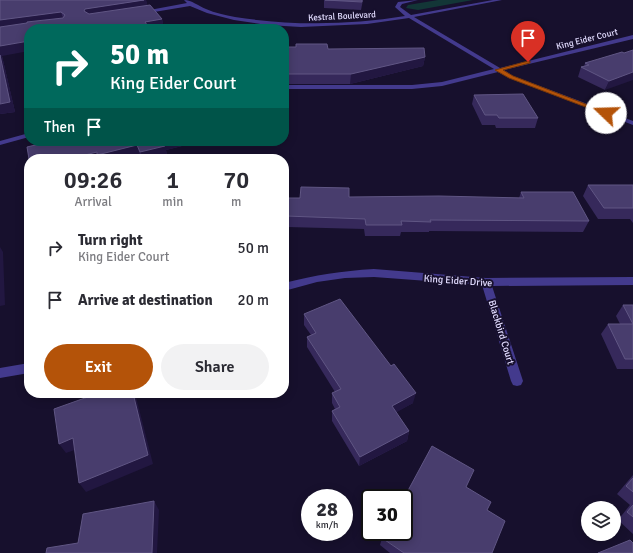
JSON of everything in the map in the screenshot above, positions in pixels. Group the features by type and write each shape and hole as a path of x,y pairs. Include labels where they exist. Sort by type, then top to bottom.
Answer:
{"street":[{"name":"Kestral Boulevard","path":"186,0 191,4 220,15 256,23 272,24"},
{"path":"416,0 400,3 397,6 410,17 498,70 511,77 633,123"},
{"name":"Kestral Boulevard","path":"289,25 327,26 371,23 500,0"},
{"path":"137,12 191,4"},
{"name":"King Eider Court","path":"498,70 633,37"},
{"path":"289,87 412,87 442,84 498,70"},
{"path":"0,143 24,136"},
{"name":"King Eider Drive","path":"289,286 316,278 345,274 374,273 486,282 633,281"},
{"name":"Blackbird Court","path":"486,282 517,381"},
{"path":"0,372 24,369"}],"green space":[{"path":"438,0 473,0 418,10 406,8 408,5"}],"building":[{"path":"0,0 144,0 85,9 84,11 89,14 150,5 162,19 145,22 146,24 24,24 24,42 0,46 0,27 63,18 65,15 61,12 0,20"},
{"path":"325,0 362,0 362,2"},
{"path":"296,44 327,44 328,49 424,48 425,57 351,74 289,74 289,47 296,47"},
{"path":"633,50 633,72 609,81 581,67 589,65 585,63"},
{"path":"0,55 10,102 0,104"},
{"path":"523,94 538,118 499,118 497,115 485,115 474,95"},
{"path":"133,146 101,154 97,154 97,152 89,154 28,154 27,147"},
{"path":"137,146 165,146 140,152"},
{"path":"588,185 633,185 633,208 604,208"},
{"path":"301,187 349,188 349,197 439,196 524,198 521,192 573,192 589,221 430,220 431,222 401,221 402,225 366,225 365,219 289,216 289,198 300,198"},
{"path":"340,299 391,366 394,364 416,393 392,406 409,431 360,457 332,411 340,407 332,393 341,389 307,337 316,333 304,314"},
{"path":"623,305 633,305 633,324"},
{"path":"608,324 633,324 633,359 625,359"},
{"path":"85,398 134,398 148,455 79,483 73,438 59,444 54,409"},
{"path":"432,446 474,470 466,487 491,502 487,510 505,521 492,553 404,553 386,541 413,541 413,489 409,489"},
{"path":"633,478 633,492 626,486"},
{"path":"154,501 152,553 46,553 47,548 78,543 83,514"},
{"path":"633,505 633,517 627,512"},
{"path":"630,540 633,543 633,553 598,553"}],"route":[{"path":"528,62 498,70 511,77 606,113"}]}
